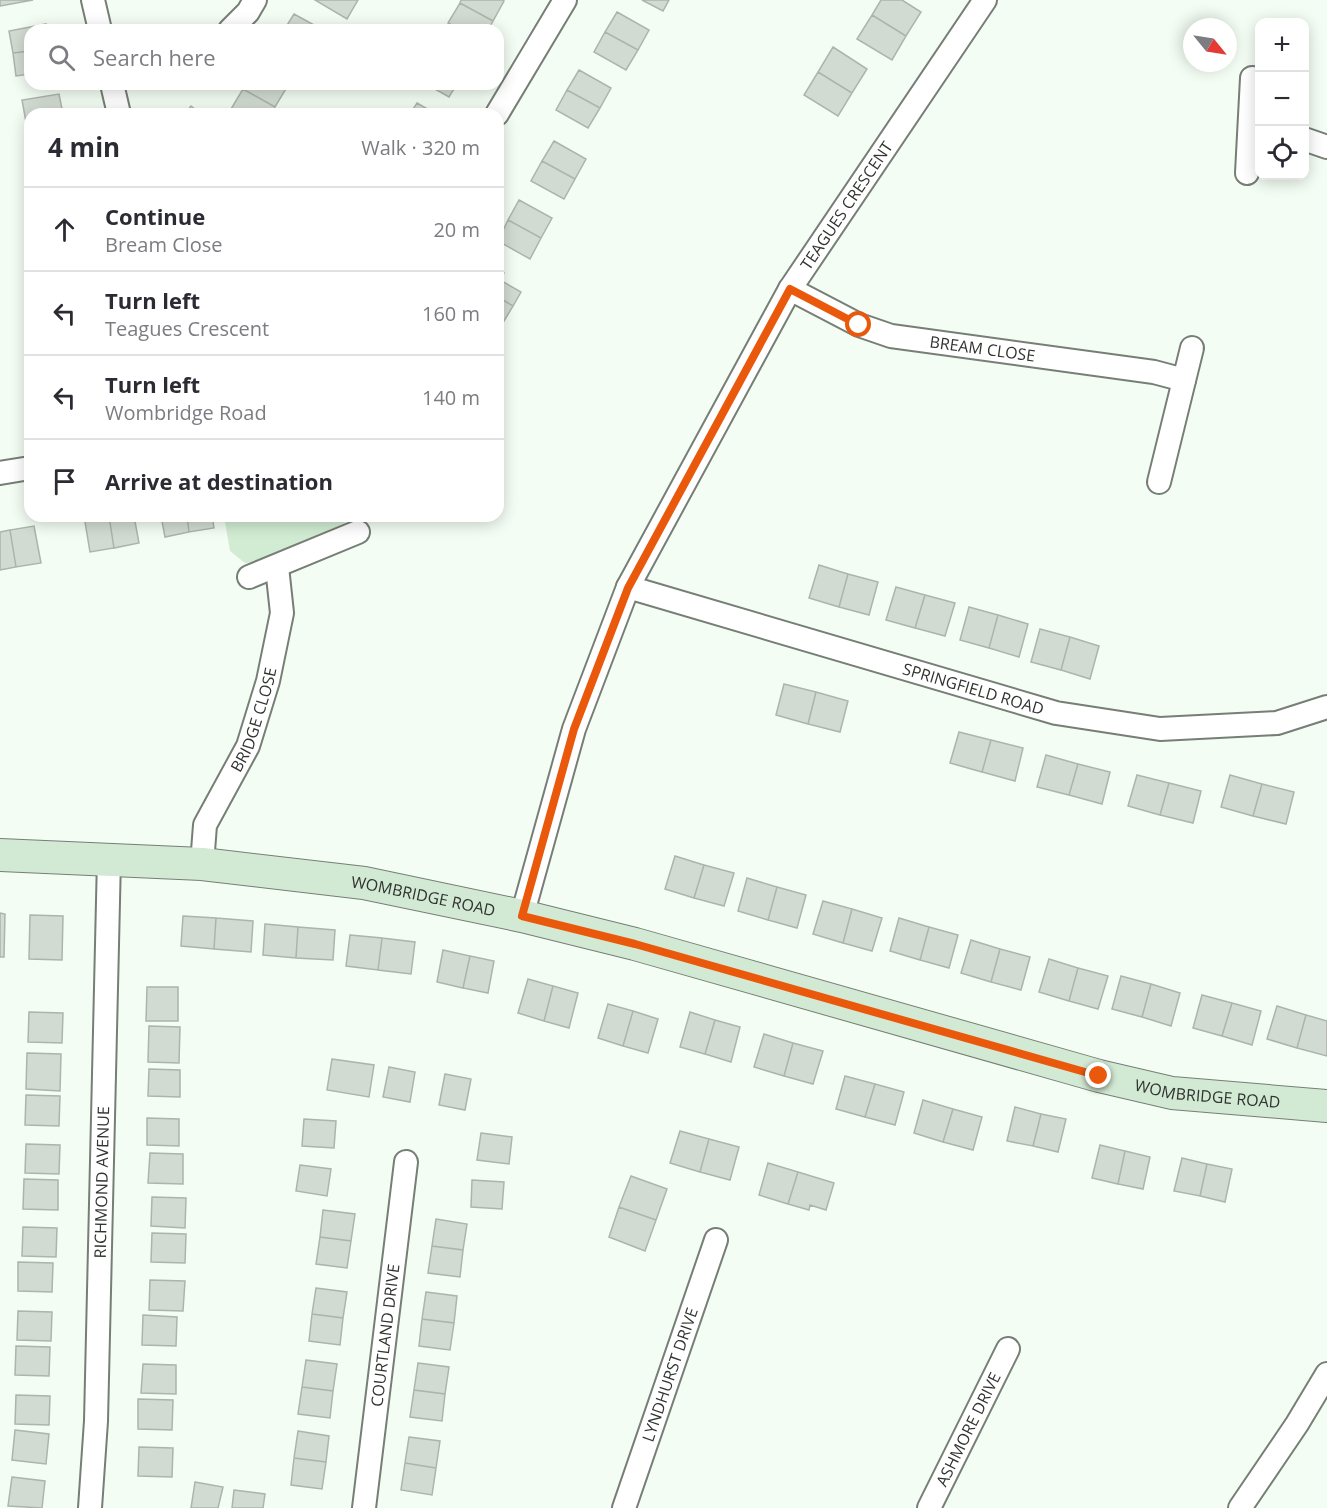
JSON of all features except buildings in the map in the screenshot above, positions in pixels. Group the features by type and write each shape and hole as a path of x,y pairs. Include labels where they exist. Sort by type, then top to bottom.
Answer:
{"street":[{"path":"93,0 99,24"},
{"path":"236,24 248,12 255,0"},
{"path":"501,108 565,0"},
{"name":"TEAGUES CRESCENT","path":"522,916 574,729 628,588 790,289 985,0"},
{"path":"1247,173 1255,127 1252,78"},
{"path":"113,90 118,108"},
{"path":"1309,140 1327,147"},
{"name":"BREAM CLOSE","path":"790,289 859,325 891,336 1154,372 1184,380"},
{"path":"1159,483 1192,348"},
{"path":"0,473 24,469"},
{"path":"249,577 358,532"},
{"name":"BRIDGE CLOSE","path":"202,864 205,825 248,746 268,681 282,613 277,567"},
{"name":"SPRINGFIELD ROAD","path":"628,588 1056,713 1160,729 1277,723 1327,707"},
{"name":"WOMBRIDGE ROAD","path":"0,855 109,858 202,864 364,883 522,916 635,944 1062,1068 1172,1093 1327,1106"},
{"name":"RICHMOND AVENUE","path":"90,1508 96,1421 109,858"},
{"name":"COURTLAND DRIVE","path":"364,1508 406,1162"},
{"name":"LYNDHURST DRIVE","path":"624,1508 716,1240"},
{"name":"ASHMORE DRIVE","path":"929,1508 1008,1349"},
{"path":"1240,1508 1298,1424 1327,1374"}],"green space":[{"path":"225,522 345,523 262,562 245,563 230,551"}],"route":[{"path":"859,325 790,289 628,588 574,729 522,916 635,944 1062,1068 1099,1076"}]}
